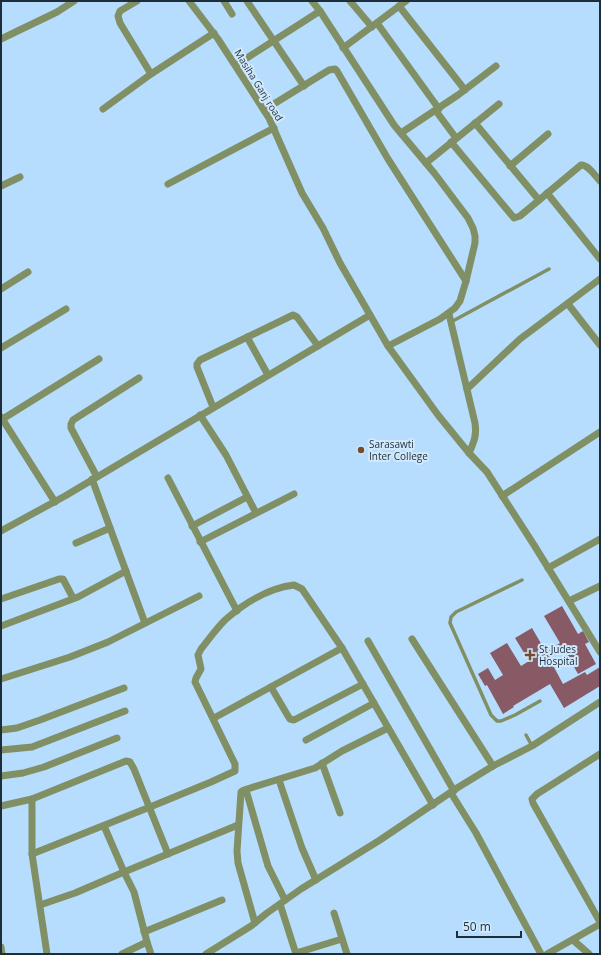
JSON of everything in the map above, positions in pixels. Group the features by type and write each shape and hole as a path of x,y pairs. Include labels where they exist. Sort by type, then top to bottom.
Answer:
{"street":[{"path":"1,39 57,12 74,1"},
{"path":"137,1 120,11 118,16 120,23 151,74"},
{"name":"Masiha Ganj road","path":"189,1 214,33 264,110 274,128 302,192 323,228 340,263 388,346 438,414 469,453 487,472 600,652"},
{"path":"224,1 232,14"},
{"path":"247,1 304,86"},
{"path":"312,1 401,133 468,218 473,228 475,243 460,301 455,308 449,314 388,346"},
{"path":"350,1 374,25 438,110 454,140 514,218 518,218 581,166 585,165 600,181"},
{"path":"343,48 402,3 465,90"},
{"path":"236,66 320,11"},
{"path":"103,109 151,74 214,33"},
{"path":"401,133 438,110 496,66"},
{"path":"264,110 329,70 335,69 388,159 466,281"},
{"path":"426,163 499,104"},
{"path":"475,123 539,200"},
{"path":"168,184 274,128"},
{"path":"510,166 548,134"},
{"path":"1,186 20,177"},
{"path":"547,193 600,259"},
{"path":"1,289 28,272"},
{"path":"466,389 520,339 600,279"},
{"path":"568,304 600,345"},
{"path":"1,348 66,309"},
{"path":"1,531 55,502 370,314"},
{"path":"449,314 476,433 475,441 469,453"},
{"path":"213,407 197,364 200,360 293,315 298,317 318,346"},
{"path":"247,337 268,375"},
{"path":"55,502 2,418 99,359"},
{"path":"139,378 73,420 71,428 94,478 110,528 145,623"},
{"path":"200,415 226,455 256,513"},
{"path":"502,496 600,432"},
{"path":"168,478 237,611"},
{"path":"200,542 294,494"},
{"path":"192,526 247,496"},
{"path":"76,543 110,528"},
{"path":"548,568 600,539"},
{"path":"1,626 73,598 126,571"},
{"path":"1,599 59,579 63,579 73,598"},
{"path":"32,854 104,826 235,771 235,764 214,718 195,682 201,669 198,653 224,621 237,611 269,591 294,585 302,589 342,648 433,805"},
{"path":"569,601 600,586"},
{"path":"1,679 92,649 120,637 199,596"},
{"path":"412,639 493,766"},
{"path":"368,642 476,833 541,954"},
{"path":"214,718 342,648"},
{"path":"272,687 290,719 294,720 363,684"},
{"path":"1,730 17,728 124,688"},
{"path":"206,954 255,923 316,880 452,792 493,766 532,746 600,702"},
{"path":"306,740 374,703"},
{"path":"1,750 32,747 125,711"},
{"path":"255,923 236,851 240,796 242,791 307,771 342,751 388,728"},
{"path":"1,776 39,769 117,738"},
{"path":"547,954 600,923 532,799 537,794 600,754"},
{"path":"1,806 32,799 126,761 130,762 150,807 168,854"},
{"path":"322,763 340,813"},
{"path":"279,780 302,848 316,880"},
{"path":"246,790 268,866 283,902 296,954 342,939"},
{"path":"32,799 32,854 47,954"},
{"path":"40,905 75,893 238,825"},
{"path":"104,826 134,892 151,954"},
{"path":"144,932 222,900"},
{"path":"334,913 347,954"},
{"path":"572,940 589,954"},
{"path":"122,954 147,942"},
{"path":"1,947 2,954"}],"lane":[{"path":"451,322 549,269"},
{"path":"522,580 456,612 451,617 450,623 491,715 497,721 501,722 540,701"},
{"path":"515,715 517,720"},
{"path":"526,735 532,746"}],"building":[{"path":"562,606 578,634 583,631 589,642 585,644 596,664 578,674 564,649 549,658 563,684 585,672 587,675 600,667 600,686 564,708 550,684 513,706 514,707 503,714 487,685 485,686 478,674 488,668 495,680 503,675 490,653 507,643 521,666 529,661 515,638 532,628 546,652 560,643 544,616"}],"place":[{"name":"Sarasawti Inter College","path":"361,450"},
{"name":"St Judes Hospital","path":"530,655"}]}
